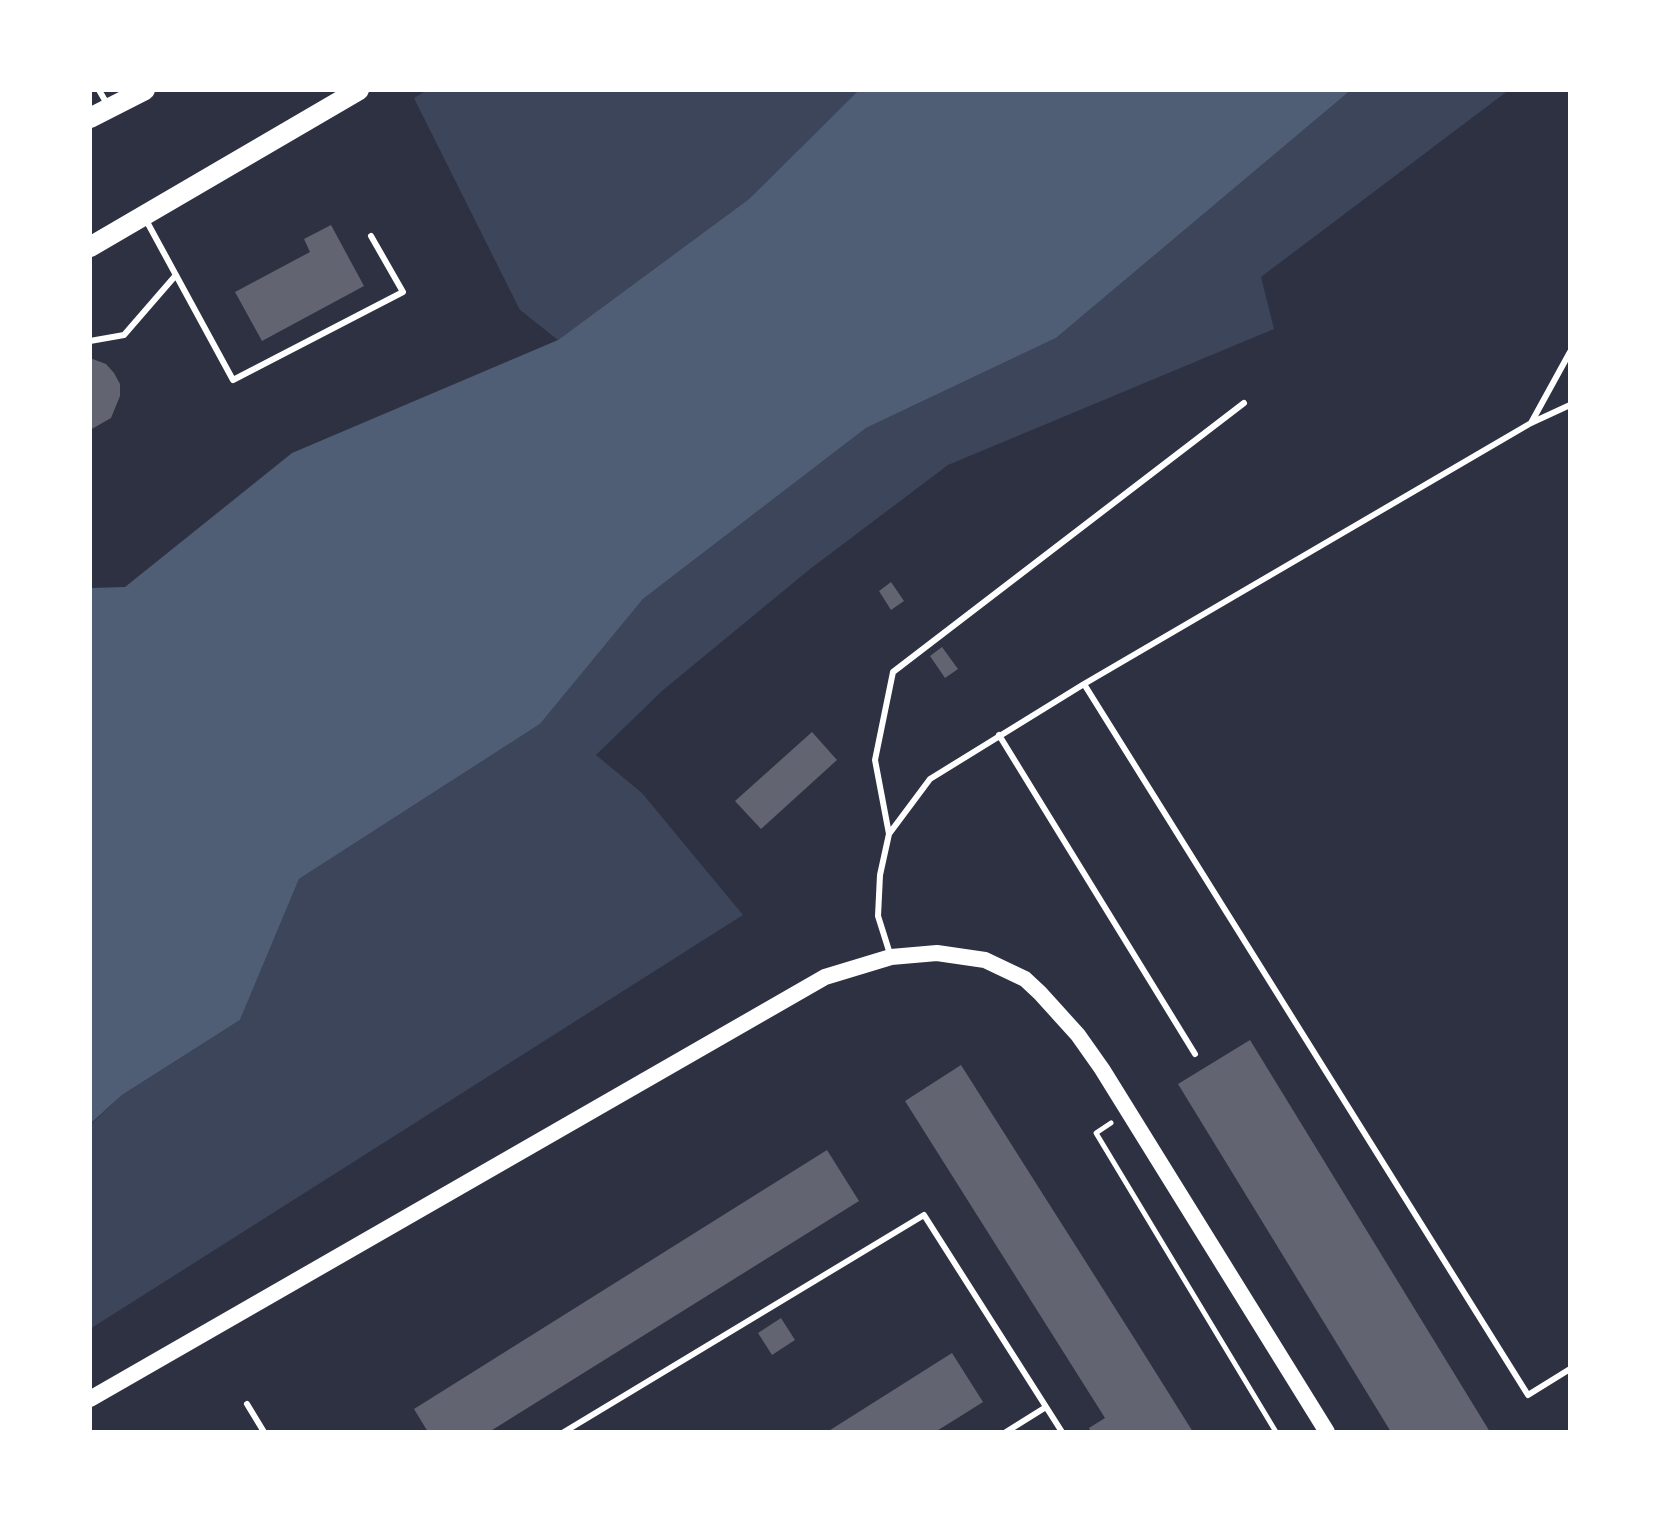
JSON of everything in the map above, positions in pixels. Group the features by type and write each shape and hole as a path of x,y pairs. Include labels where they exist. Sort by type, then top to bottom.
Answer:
{"main road":[{"path":"90,118 104,99 145,90"},
{"path":"90,247 359,90"},
{"path":"90,1399 825,977 891,957 937,953 985,960 1025,979 1078,1035 1177,1187 1327,1432"}],"lane":[{"path":"144,217 233,380 403,292 371,236"},
{"path":"90,341 124,335 176,275"},
{"path":"1531,423 1570,352"},
{"path":"891,957 878,916 880,875 889,834 875,760 893,672 1244,403"},
{"path":"889,834 930,779 999,735 1531,423 1570,405"},
{"path":"1084,684 1528,1395 1570,1369"},
{"path":"999,735 1195,1054"},
{"path":"564,1432 924,1215 1062,1432"},
{"path":"247,1404 264,1432"},
{"path":"1006,1432 1046,1407"}],"path":[{"path":"1096,1133 1276,1432"}],"shaded area":[{"path":"427,90 859,90 749,199 558,340 520,310 414,98"},
{"path":"859,90 1351,90 1056,338 866,428 643,599 540,724 299,879 240,1020 122,1095 90,1124 90,588 125,587 292,453 558,340 749,199"},
{"path":"1351,90 1509,90 1261,277 1274,329 948,465 810,569 662,691 596,755 642,793 743,915 90,1329 90,1125 122,1095 240,1020 299,879 540,724 643,599 866,428 1056,338"}],"building":[{"path":"331,225 364,286 262,341 235,292 310,252 304,239"},
{"path":"90,358 106,364 114,373 120,384 120,396 111,418 90,430"},
{"path":"891,582 904,601 891,610 879,591"},
{"path":"942,647 958,669 945,678 930,656"},
{"path":"812,732 837,760 761,829 735,801"},
{"path":"1250,1040 1490,1432 1391,1432 1178,1084"},
{"path":"961,1065 1193,1432 1091,1432 1089,1428 1105,1418 905,1101"},
{"path":"827,1150 859,1201 489,1432 428,1432 414,1409"},
{"path":"781,1318 795,1340 772,1355 758,1333"},
{"path":"952,1353 983,1402 935,1432 827,1432"}]}
